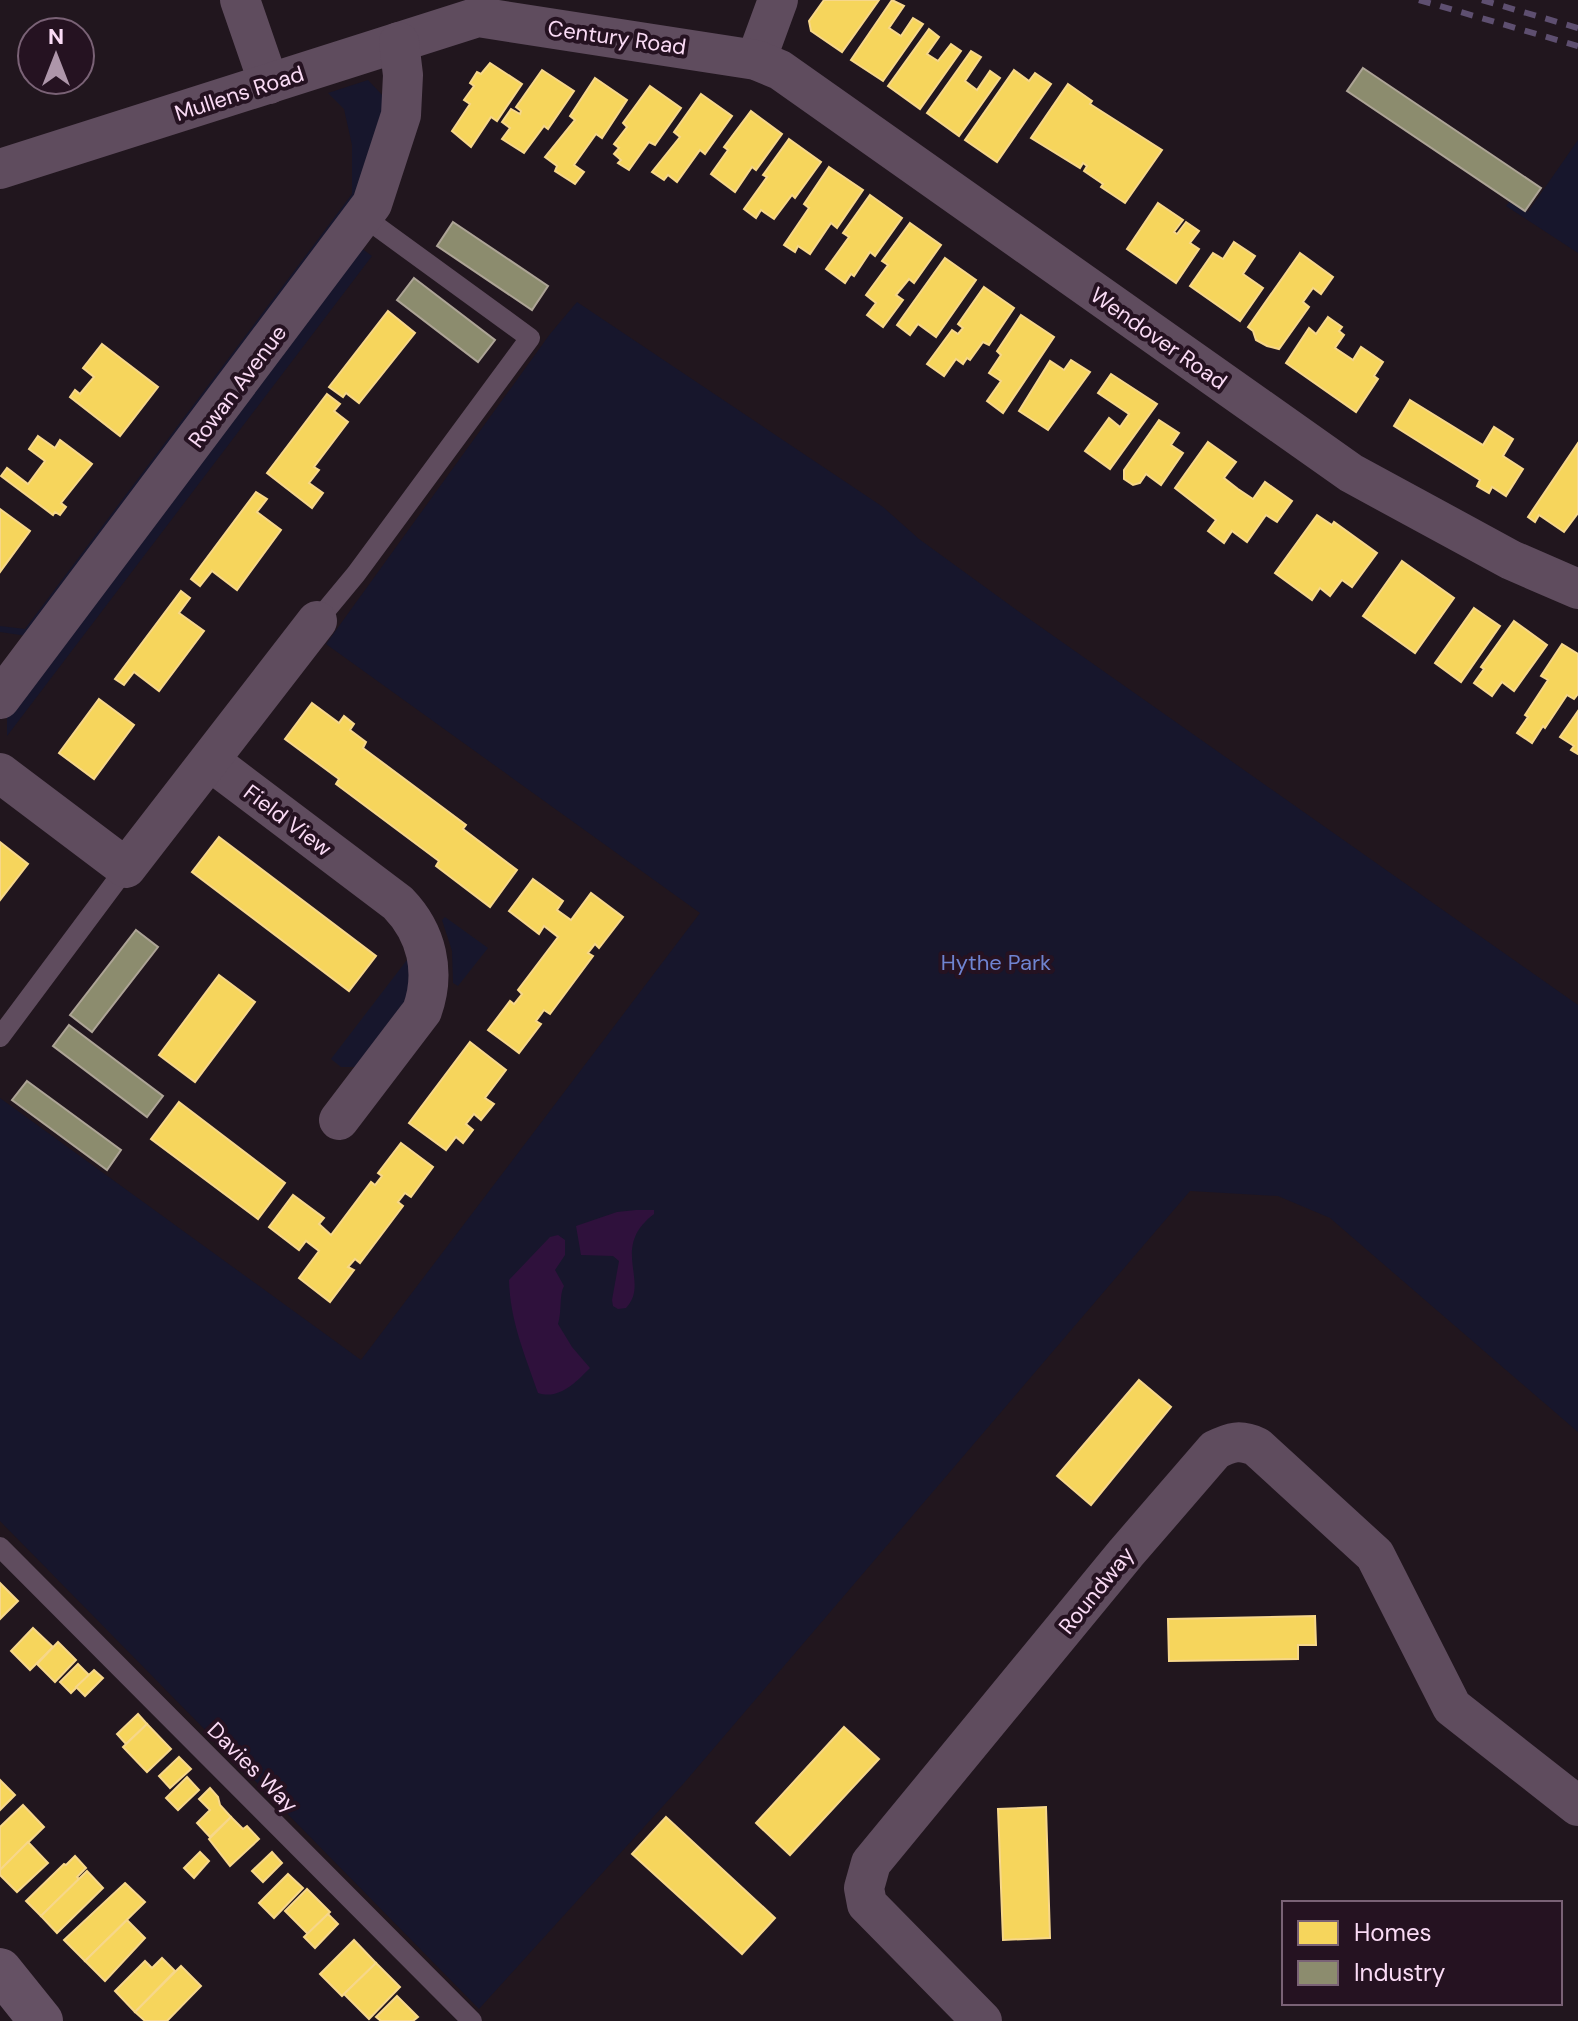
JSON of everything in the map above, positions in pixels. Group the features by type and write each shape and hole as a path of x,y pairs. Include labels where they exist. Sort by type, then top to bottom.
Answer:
{"street":[{"path":"240,0 269,84"},
{"path":"756,60 778,0"},
{"name":"Mullens Road","path":"0,169 478,17"},
{"name":"Century Road","path":"478,17 756,60"},
{"name":"Rowan Avenue","path":"0,699 372,204 401,115 403,75 399,42"},
{"name":"Wendover Road","path":"756,60 780,70 1351,473 1511,560 1578,589"},
{"path":"0,773 126,868 317,621"},
{"name":"Field View","path":"210,761 398,903 422,936 429,975 428,994 422,1011 339,1120"},
{"name":"Roundway","path":"982,2021 867,1904 864,1888 871,1863 1126,1553 1215,1450 1231,1442 1245,1441 1257,1447 1375,1555 1452,1707 1578,1806"},
{"path":"0,1970 41,2021"}],"lane":[{"path":"317,621 356,574 530,338 364,217"},
{"path":"0,1037 126,868"},
{"name":"Davies Way","path":"0,1547 472,2021"}],"green space":[{"path":"368,80 383,96 386,105 362,192 27,636 0,632 0,626 25,629 352,194 352,145 344,109 328,93"},
{"path":"1578,140 1578,253 1506,206 1510,201 1528,212"},
{"path":"357,245 372,256 7,736 7,715"},
{"name":"Hythe Park","path":"577,302 883,507 919,539 1018,611 1578,1005 1578,1432 1330,1218 1278,1196 1190,1191 684,1783 479,2009 0,1521 0,1098 361,1360 700,913 326,644 550,334"},
{"path":"445,917 488,948 458,986 453,983 452,951 442,920"},
{"path":"410,956 413,996 357,1067 341,1067 331,1059"}],"shaded area":[{"path":"654,1210 654,1214 634,1239 633,1298 626,1308 618,1309 613,1306 612,1300 619,1261 613,1256 581,1255 576,1226 617,1212"},
{"path":"558,1235 565,1240 565,1255 555,1270 564,1286 558,1324 590,1368 567,1388 546,1395 538,1393 523,1351 512,1310 509,1280 550,1237"}],"building: Homes":[{"path":"824,0 879,0 842,52 811,31 809,21"},
{"path":"892,0 904,6 889,28 901,36 913,18 923,24 883,81 851,60"},
{"path":"929,29 939,37 927,54 938,61 951,44 961,51 920,109 888,86"},
{"path":"971,51 981,57 965,81 977,90 990,71 1000,78 959,136 927,113"},
{"path":"490,63 522,84 497,121 491,117 471,147 452,131 470,104 464,100 474,86 470,83 477,72 481,74"},
{"path":"542,70 574,91 548,129 544,126 524,153 502,139 510,128 502,122 511,109 520,114 516,107"},
{"path":"1014,70 1029,81 1035,73 1051,84 997,162 965,140"},
{"path":"595,78 627,100 602,138 596,134 574,165 584,172 575,184 555,171 557,166 545,157 575,120 570,116"},
{"path":"1068,84 1092,101 1090,104 1162,150 1125,203 1084,171 1087,166 1083,163 1080,168 1031,138"},
{"path":"650,86 681,108 655,145 649,142 629,170 618,163 621,160 614,154 619,148 614,144 627,127 623,123"},
{"path":"701,94 732,116 705,154 700,150 677,182 668,175 664,180 652,172 680,137 674,132"},
{"path":"751,111 782,134 756,170 752,167 735,192 711,174 728,150 724,147"},
{"path":"789,139 821,162 795,198 792,195 774,219 761,210 756,218 744,209 767,177 763,175"},
{"path":"829,167 863,190 837,228 831,223 810,254 798,246 795,252 784,245 809,208 804,204"},
{"path":"870,195 902,218 875,256 870,252 854,276 851,274 845,283 826,269 849,237 843,233"},
{"path":"1158,203 1183,220 1174,232 1177,234 1186,222 1199,231 1190,243 1199,249 1176,283 1127,249"},
{"path":"910,223 941,245 914,283 909,279 896,295 903,300 883,327 867,315 876,303 866,295 888,265 882,261"},
{"path":"1234,242 1255,256 1243,274 1263,288 1240,321 1190,286 1213,253 1223,259"},
{"path":"1300,253 1333,277 1321,294 1313,288 1303,302 1309,307 1279,349 1267,346 1256,340 1248,327"},
{"path":"945,258 976,280 936,337 918,324 910,335 897,325"},
{"path":"984,287 1014,308 989,345 983,342 970,360 967,358 963,364 956,359 944,376 927,364 952,330 958,334 963,328 958,324"},
{"path":"388,311 415,333 359,403 346,393 343,397 329,387"},
{"path":"1021,315 1054,337 1003,413 987,401 1001,381 989,373 1001,355 997,351"},
{"path":"1328,317 1342,327 1339,331 1344,335 1335,348 1353,360 1361,347 1383,362 1374,376 1378,379 1356,412 1286,363 1309,328 1316,334"},
{"path":"102,344 158,387 120,436 70,397 75,390 80,394 94,377 83,368"},
{"path":"1071,360 1090,372 1048,430 1019,411 1050,361 1064,370"},
{"path":"1111,374 1157,404 1110,469 1085,451 1109,418 1120,427 1129,414 1098,393"},
{"path":"327,394 340,404 334,411 348,422 314,467 319,470 309,483 323,493 312,508 267,473"},
{"path":"1410,400 1483,445 1494,427 1513,439 1503,456 1523,469 1506,496 1492,487 1489,493 1477,486 1480,480 1394,426"},
{"path":"1159,420 1179,433 1171,445 1183,453 1161,485 1146,474 1140,483 1133,485 1124,479 1124,470"},
{"path":"38,436 55,448 60,440 92,464 61,503 66,507 60,515 55,512 53,515 1,476 7,468 28,484 45,461 29,449"},
{"path":"1208,442 1236,462 1224,478 1238,489 1253,499 1265,482 1292,501 1277,522 1266,515 1247,542 1232,531 1224,543 1208,531 1216,520 1175,488"},
{"path":"1578,443 1578,513 1564,532 1539,515 1535,522 1528,517"},
{"path":"256,492 267,499 257,512 281,530 237,590 212,571 200,586 191,579"},
{"path":"0,509 30,531 0,572"},
{"path":"1317,515 1332,525 1334,522 1377,553 1352,587 1342,580 1330,596 1320,588 1312,600 1275,573"},
{"path":"1402,561 1454,598 1415,653 1363,616"},
{"path":"181,591 190,598 179,613 204,631 159,691 134,672 124,685 115,679"},
{"path":"1474,608 1500,626 1461,682 1435,663"},
{"path":"1514,621 1547,645 1514,691 1502,682 1492,696 1474,683 1484,669 1481,667"},
{"path":"1562,644 1578,654 1578,694 1574,699 1567,695 1532,743 1517,733 1548,680 1541,676"},
{"path":"99,699 134,725 94,779 59,753"},
{"path":"312,703 339,723 344,716 354,724 350,730 366,742 363,748 466,825 463,829 517,870 490,907 436,866 439,861 336,784 339,779 285,739"},
{"path":"1578,711 1578,754 1571,750 1574,746 1560,737"},
{"path":"219,837 376,956 349,991 192,872"},
{"path":"0,842 28,864 0,900"},
{"path":"533,879 563,901 557,910 571,920 591,893 623,917 599,948 595,944 588,953 593,956 550,1014 544,1010 536,1021 541,1024 519,1053 488,1030 510,1001 514,1004 522,994 518,990 558,937 544,926 539,934 509,911"},
{"path":"219,975 255,1002 195,1082 159,1055"},
{"path":"470,1042 506,1070 485,1098 494,1104 481,1120 474,1114 466,1124 473,1130 463,1143 456,1137 446,1150 409,1123"},
{"path":"179,1102 285,1183 258,1219 151,1139"},
{"path":"401,1143 433,1167 411,1197 405,1193 398,1202 403,1206 360,1263 355,1259 348,1267 354,1270 330,1302 299,1278 319,1251 306,1241 299,1250 269,1227 293,1195 324,1218 319,1224 331,1235 371,1182 375,1185 382,1176 378,1173"},
{"path":"1139,1380 1171,1407 1091,1505 1057,1476"},
{"path":"0,1583 18,1601 0,1619"},
{"path":"1315,1616 1316,1645 1298,1645 1298,1659 1169,1661 1168,1619"},
{"path":"33,1628 53,1647 30,1670 11,1651"},
{"path":"58,1642 76,1660 55,1682 37,1664"},
{"path":"78,1664 89,1675 71,1693 60,1682"},
{"path":"94,1670 103,1678 85,1696 76,1687"},
{"path":"138,1714 147,1724 126,1744 117,1734"},
{"path":"147,1724 171,1749 147,1772 123,1747"},
{"path":"844,1727 879,1759 790,1855 756,1823"},
{"path":"179,1757 191,1769 170,1788 159,1776"},
{"path":"187,1777 199,1790 178,1810 166,1798"},
{"path":"0,1780 15,1795 0,1810"},
{"path":"210,1788 231,1817 210,1837 197,1823 210,1810 199,1799"},
{"path":"23,1805 44,1827 0,1870 0,1827"},
{"path":"1046,1807 1050,1938 1003,1940 998,1809"},
{"path":"231,1817 243,1829 247,1826 259,1839 230,1866 209,1839"},
{"path":"666,1817 775,1918 742,1954 632,1854"},
{"path":"28,1842 48,1863 17,1892 0,1875 0,1870"},
{"path":"200,1852 209,1861 194,1878 184,1868"},
{"path":"272,1852 282,1863 263,1882 252,1871"},
{"path":"75,1856 86,1868 77,1877 79,1879 41,1916 26,1901"},
{"path":"87,1871 103,1888 57,1933 41,1916"},
{"path":"288,1874 303,1888 274,1918 259,1903"},
{"path":"125,1883 145,1902 85,1961 64,1940"},
{"path":"307,1889 330,1912 308,1934 285,1911"},
{"path":"328,1914 338,1924 315,1948 304,1937"},
{"path":"127,1920 145,1938 105,1981 85,1961"},
{"path":"354,1940 376,1963 342,1996 320,1974"},
{"path":"162,1958 175,1971 135,2012 115,1991 145,1961 152,1968"},
{"path":"376,1963 400,1987 369,2019 344,1994"},
{"path":"181,1966 201,1986 167,2021 145,2021 135,2012"},
{"path":"397,1996 418,2017 413,2021 381,2021 376,2017"}],"building: Industry":[{"path":"1363,68 1541,188 1525,211 1347,91"},
{"path":"453,222 548,286 532,310 437,246"},
{"path":"414,278 495,340 478,362 397,300"},
{"path":"136,930 158,947 92,1032 70,1015"},
{"path":"69,1025 163,1096 147,1117 53,1046"},
{"path":"27,1081 121,1150 107,1170 12,1100"}],"railway":[{"path":"1419,0 1578,46"},
{"path":"1482,0 1578,28"}]}
